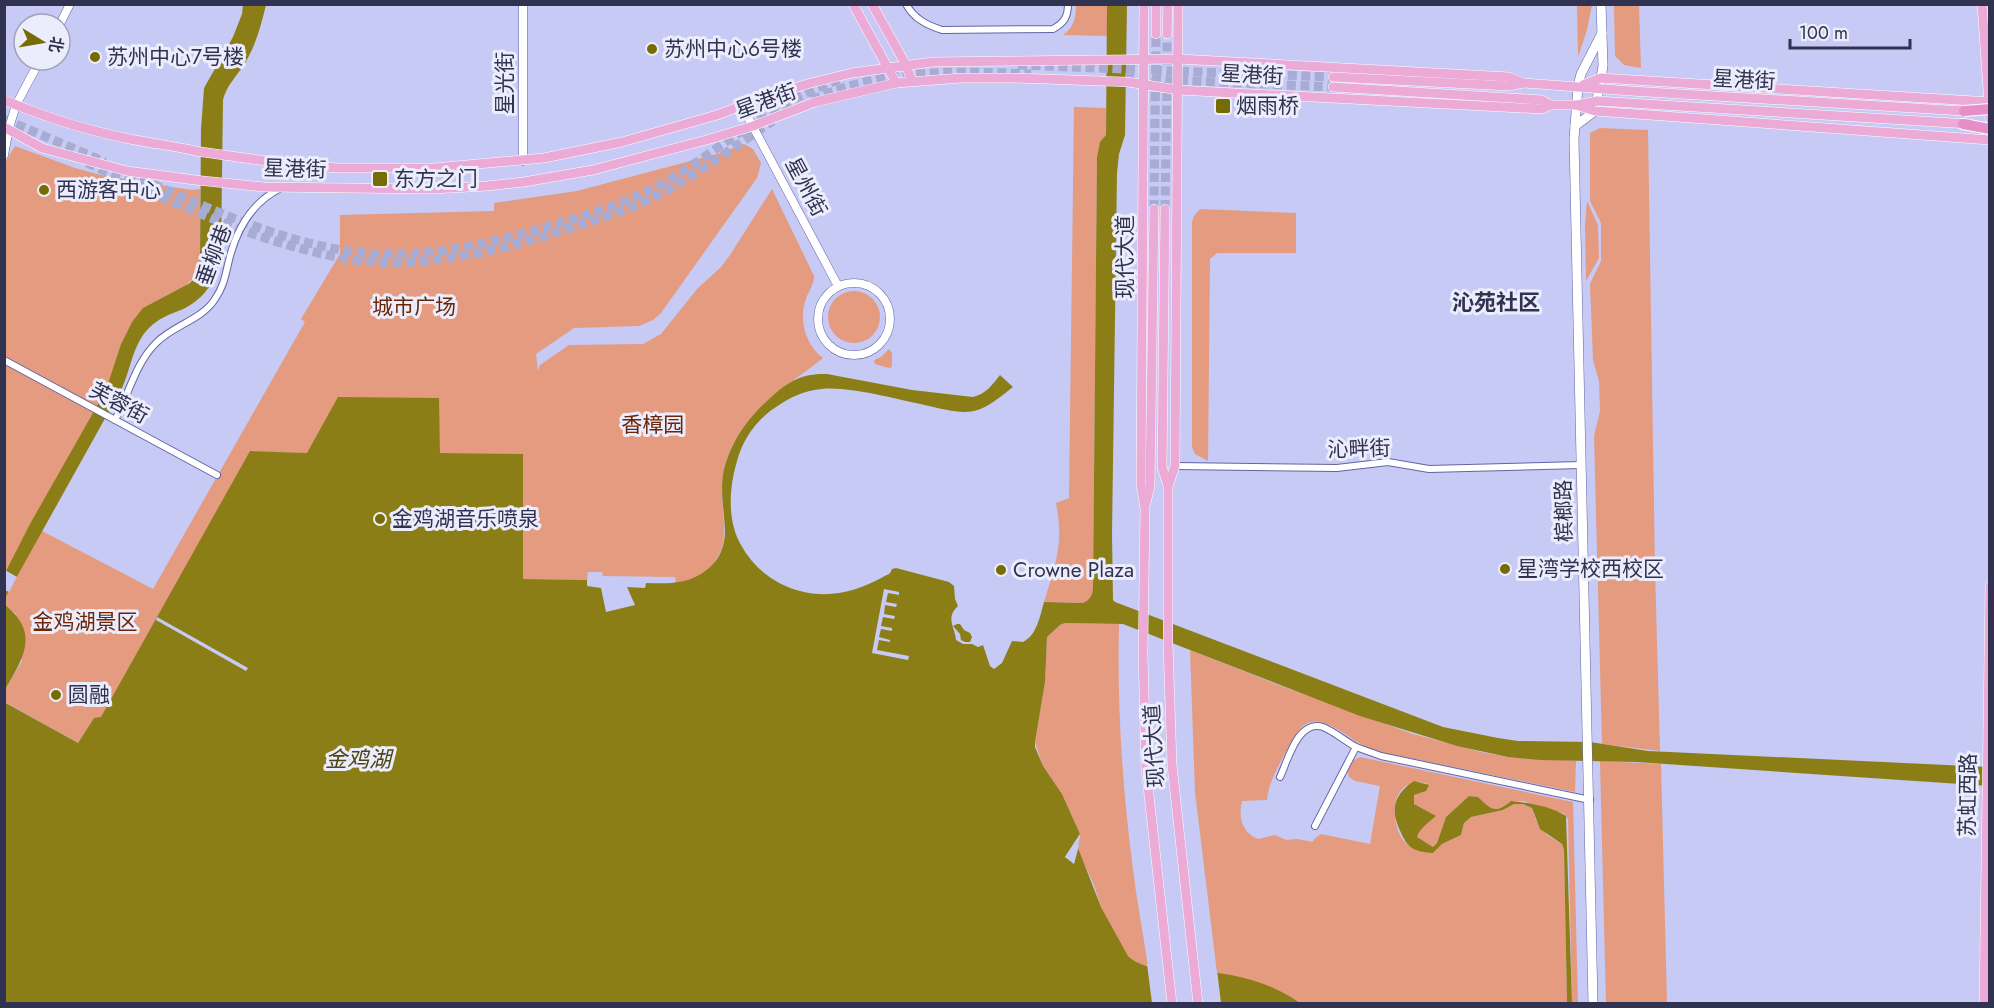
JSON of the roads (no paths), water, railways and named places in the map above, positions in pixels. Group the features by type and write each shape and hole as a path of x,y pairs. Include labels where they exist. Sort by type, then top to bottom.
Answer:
{"highway":[{"path":"1964,111 1989,104"},
{"path":"1963,124 1989,127"}],"main road":[{"path":"853,4 897,83"},
{"path":"872,4 906,65 912,81"},
{"name":"现代大道","path":"1144,4 1141,485 1145,508 1143,634 1146,768 1172,1004"},
{"path":"1156,4 1156,34"},
{"path":"1167,34 1168,4"},
{"name":"现代大道","path":"1168,486 1174,466 1178,4"},
{"path":"1575,126 1596,106 1600,88 1601,4"},
{"path":"1982,4 1989,119"},
{"name":"槟榔路","path":"1593,1004 1575,126 1578,86 1585,65 1602,33"},
{"name":"星港街","path":"4,100 70,124 195,152 337,168 434,168 523,161 603,147 717,116 811,83 906,65 961,61 1178,59 1509,77 1523,83"},
{"name":"星港街","path":"1333,77 1509,86 1523,83 1964,111"},
{"name":"星港街","path":"6,130 42,148 127,171 283,188 420,189 524,182 631,161 753,126 815,102 912,81 994,78 1128,82 1178,90 1542,109 1550,105 1577,105 1718,109 1963,124"},
{"path":"1578,86 1601,78 1989,104"},
{"name":"星港街","path":"1333,87 1542,100 1550,105"},
{"path":"1596,106 1989,140"},
{"name":"现代大道","path":"1145,508 1150,486 1154,209"},
{"name":"现代大道","path":"1165,209 1162,467 1168,486 1168,644 1172,765 1198,1004"},
{"name":"苏虹西路","path":"1984,1004 1989,586"}],"street":[{"name":"星光街","path":"523,4 523,161"},
{"path":"906,4 918,19 942,30 1053,29 1065,19 1068,4"},
{"path":"4,155 6,130 15,105 33,72"},
{"name":"星州街","path":"742,106 838,286"},
{"name":"垂柳巷","path":"112,418 129,392 135,373 145,357 165,334 199,315 210,306 222,287 235,241 248,215 262,199 283,188"},
{"path":"851,282 864,284 876,290 885,300 890,312 889,326 882,342 867,352 850,355 840,352 828,344 819,330 819,309 823,300 838,286 851,282"},
{"name":"芙蓉街","path":"4,360 217,475"},
{"name":"沁畔街","path":"1174,466 1337,468 1388,462 1429,469 1581,465"},
{"path":"1280,777 1297,740 1307,728 1312,726 1324,728 1356,747 1381,756 1590,800"},
{"path":"1315,826 1356,747"}],"water":[{"name":"金鸡湖","path":"1127,4 1125,135 1119,154 1117,173 1112,534 1113,600 1115,602 1443,727 1518,741 1590,742 1648,751 1989,767 1990,786 1636,762 1508,757 1457,746 1360,716 1123,624 1065,623 1047,637 1045,682 1035,747 1043,766 1062,794 1080,834 1065,857 1074,863 1078,848 1101,907 1128,956 1136,962 1158,969 1218,973 1240,977 1271,987 1300,1003 5,1004 4,702 78,743 94,718 101,717 250,451 307,453 338,397 439,398 440,453 523,454 523,579 587,580 587,586 601,588 606,612 635,605 627,587 645,588 646,583 691,579 714,563 725,538 722,482 729,454 739,434 752,416 787,384 809,375 827,374 912,390 973,397 985,391 1000,375 1013,387 989,404 969,412 952,411 875,394 833,389 809,391 781,404 756,424 740,453 734,471 731,493 731,515 736,536 746,554 759,568 774,580 800,591 833,594 853,590 889,574 892,569 896,568 949,582 954,586 958,606 951,619 956,640 978,647 983,645 990,666 994,669 1002,663 1012,641 1023,642 1032,635 1044,602 1083,603 1088,600 1092,594 1093,585 1097,157 1100,142 1106,135 1107,5"},
{"path":"243,5 266,5 252,49 223,100 221,251 214,278 198,300 160,319 139,341 122,388 5,598 5,573 106,390 121,344 132,322 143,308 190,283 196,276 200,258 201,129 204,88 233,37"},
{"path":"5,605 16,615 22,625 25,646 18,667 5,690"},
{"path":"957,624 970,633 972,637 970,642 961,640 960,634 953,626"},
{"path":"1414,781 1429,785 1426,791 1414,795 1414,804 1436,816 1422,828 1417,837 1433,847 1437,843 1446,817 1469,796 1478,797 1493,809 1501,808 1511,801 1539,806 1566,816 1572,1003 1567,1003 1564,850 1562,844 1540,829 1532,808 1523,804 1514,804 1503,810 1471,817 1464,823 1461,835 1442,844 1433,853 1414,849 1407,843 1398,826 1395,806 1399,795"}],"tunnel":[{"path":"1154,209 1156,34"},
{"path":"1167,34 1167,65"},
{"path":"1018,65 1333,77"},
{"path":"812,100 865,82 892,77 947,72 1031,74"},
{"path":"1125,78 1333,87"},
{"path":"128,173 254,226 320,246 353,252 386,254 447,250 527,233 636,196 665,182 747,127 783,106 840,79"},
{"path":"1165,209 1167,82"},
{"path":"4,119 105,162"},
{"path":"87,163 218,221 286,244 355,260 412,262 475,254 506,247 628,208 682,182 773,121"}],"place":[{"name":"苏州中心6号楼","path":"652,49"},
{"name":"苏州中心7号楼","path":"95,57"},
{"name":"烟雨桥","path":"1223,106"},
{"name":"东方之门","path":"380,179"},
{"name":"西游客中心","path":"44,190"},
{"name":"金鸡湖音乐喷泉","path":"380,519"},
{"name":"星湾学校西校区","path":"1505,569"},
{"name":"Crowne Plaza","path":"1001,570"},
{"name":"圆融","path":"56,695"}],"district":[{"name":"沁苑社区","path":"1496,302"}],"park label":[{"name":"城市广场","path":"414,307"},
{"name":"香樟园","path":"653,425"},
{"name":"金鸡湖景区","path":"85,622"}]}
